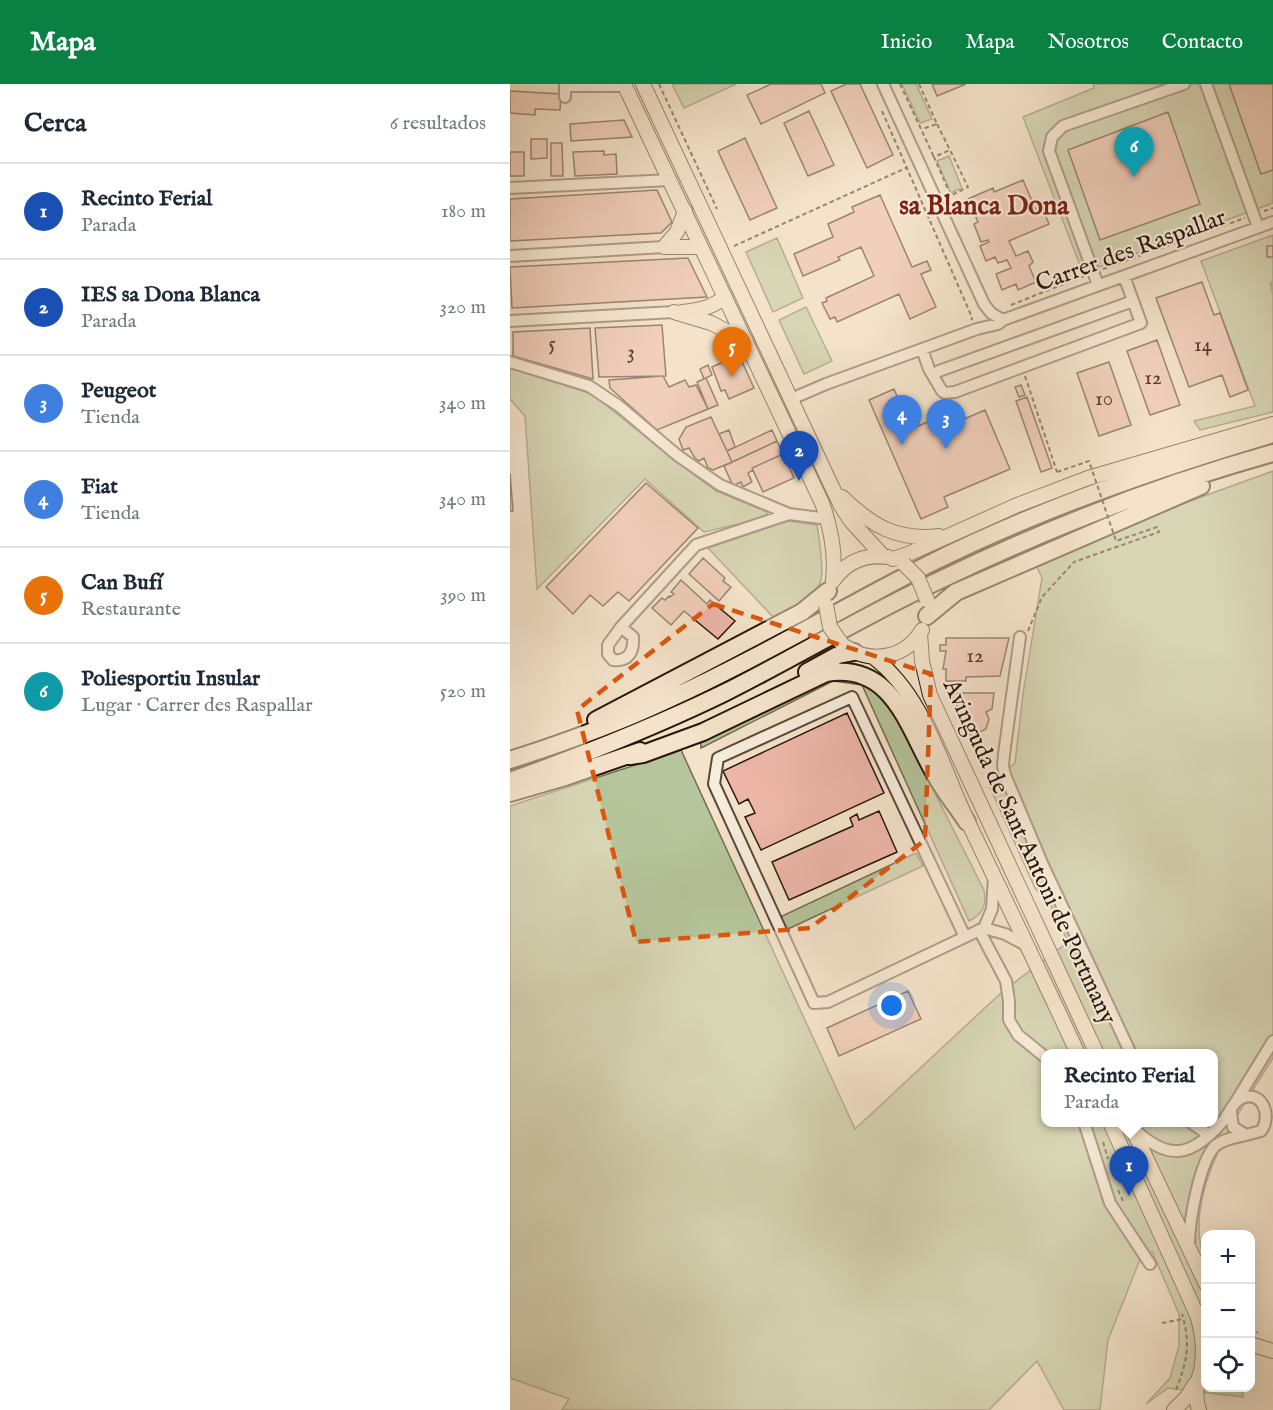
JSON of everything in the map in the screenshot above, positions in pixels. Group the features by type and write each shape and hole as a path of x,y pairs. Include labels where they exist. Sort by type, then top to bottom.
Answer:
{"highway":[{"path":"510,760 568,741 707,681 927,566 1002,531 1155,471 1273,434"},
{"path":"510,782 627,738 676,716 936,582 1011,547 1152,491 1273,453"},
{"path":"927,608 1013,566 1185,492 1220,478 1273,463"},
{"path":"568,741 592,722 802,612 829,592"},
{"path":"510,794 630,756 755,700 848,648"},
{"path":"630,756 643,754 703,732 825,673 854,672 867,676 888,693 936,778 967,822"}],"main road":[{"path":"625,85 822,503 828,519 833,548 829,592 830,627 848,648 873,657 897,654 910,645 920,633 927,608 918,578 893,560 850,520 644,84"},
{"path":"664,247 676,231 685,211"},
{"path":"664,247 683,245 701,247"},
{"path":"674,312 704,309 714,306 725,297"},
{"path":"674,312 711,323 746,341"},
{"path":"829,592 851,563 866,557 893,560 1014,506 1088,478 1273,424"},
{"path":"834,490 885,530 924,538 949,535"},
{"name":"Avinguda de Sant Antoni de Portmany","path":"920,633 922,661 930,695 1095,1049"},
{"name":"Avinguda de Sant Antoni de Portmany","path":"873,657 899,681 920,714 967,822 994,873 1076,1049"},
{"path":"1112,1127 1197,1315 1203,1338"},
{"path":"1131,1127 1201,1274"},
{"path":"1174,1410 1187,1396 1201,1372"},
{"path":"1199,1410 1196,1391 1201,1374"}],"street":[{"path":"883,84 984,304 991,313 1004,320"},
{"path":"1098,285 1049,151 1052,137 1063,126 1184,84"},
{"path":"1206,84 1258,227"},
{"path":"565,98 565,86 625,85"},
{"path":"510,188 670,180"},
{"name":"Carrer des Raspallar","path":"791,399 826,384 977,329 998,324 1273,222"},
{"path":"510,256 664,247"},
{"path":"922,349 929,369 942,391 950,393 1022,367 1141,323 1124,276"},
{"path":"933,375 1133,301"},
{"path":"977,329 983,320 984,304"},
{"path":"510,321 674,312"},
{"path":"510,362 589,386 619,406 677,455 720,485 789,514 828,519"},
{"path":"621,627 696,545 789,514"},
{"path":"1020,637 1004,754 1005,776 1042,863 1129,1049"},
{"path":"965,937 852,697 718,758 714,784 814,1004 828,1002 982,929 1005,934 1028,946"},
{"path":"982,929 992,909 994,873"},
{"path":"982,929 1006,981 1009,1020 1018,1035 1041,1054"},
{"path":"1251,1135 1233,1127 1233,1107 1273,1041"},
{"path":"1253,1071 1258,1100"},
{"path":"1218,1124 1244,1098 1258,1100 1270,1111 1265,1127 1251,1135"},
{"path":"1086,1127 1110,1203 1150,1264"},
{"path":"1133,1127 1157,1148 1172,1152 1192,1147 1216,1127"},
{"path":"1197,1127 1209,1135"},
{"path":"1189,1251 1189,1232 1194,1203 1211,1152 1218,1144 1273,1131"}],"path":[{"path":"658,84 720,216"},
{"path":"900,84 951,196"},
{"path":"919,84 968,187 946,198"},
{"path":"880,104 972,319 967,321"},
{"path":"922,129 937,124"},
{"path":"934,157 950,150"},
{"path":"734,246 907,168"},
{"path":"1002,308 1093,272 1273,208"},
{"path":"1020,637 1028,630 1042,597 1074,562 1159,532 1157,527 1116,541 1089,461 1057,472 1022,367"},
{"path":"1102,1141 1109,1162"},
{"path":"1115,1183 1123,1202"},
{"path":"1175,1392 1187,1362 1187,1332 1181,1311"},
{"path":"1162,1323 1184,1319"}],"highlighted area":[{"path":"713,604 931,674 925,840 810,928 636,942 577,710"}],"green space":[{"path":"672,84 736,84 684,108"},
{"path":"902,84 916,84 932,119 920,123"},
{"path":"1093,84 1273,84 1273,203 1083,273 1023,117 1094,88"},
{"path":"949,156 962,188 951,193 937,161"},
{"path":"1273,235 1273,412 1200,430 1194,421 1255,406 1201,261"},
{"path":"777,238 803,298 773,312 746,252"},
{"path":"806,307 832,361 804,374 779,320"},
{"path":"510,368 592,394 716,491 767,512 768,517 704,532 645,479 537,589 525,416 510,399"},
{"path":"1273,471 1273,1058 1229,1129 1216,1156 1206,1183 1200,1210 1201,1392 1168,1388 1146,1404 1170,1378 1179,1346 1179,1314 1152,1251 1141,1257 1108,1340 1100,1410 1064,1410 1037,1361 989,1410 562,1410 569,1399 510,1378 510,806 681,750 855,1129 1003,991 1068,942 1051,906 1035,888 988,783 1015,763 1023,694 1042,578 1035,563 1171,508"},
{"path":"788,521 817,525 822,571 817,589 807,600 776,620 708,548"},
{"path":"851,675 886,697 984,890 985,900 982,909 969,921 862,685 833,681 701,748 700,737 823,678"},
{"path":"916,853 923,866 786,930 780,917"},
{"path":"1201,1392 1242,1392 1243,1397"}],"building":[{"path":"771,84 821,84 825,93 761,124 747,95"},
{"path":"846,84 860,84 893,155 867,168 831,91"},
{"path":"932,84 966,84 937,96"},
{"path":"1229,84 1273,84 1273,170 1261,174"},
{"path":"510,91 561,94 560,110 535,109 535,115 510,113"},
{"path":"809,111 834,165 808,176 784,123"},
{"path":"1168,112 1200,204 1100,240 1068,150"},
{"path":"624,120 632,137 571,141 570,124"},
{"path":"745,138 777,208 750,220 718,151"},
{"path":"531,139 547,139 547,158 531,159"},
{"path":"551,143 562,143 563,176 551,176"},
{"path":"604,151 604,155 616,154 617,174 575,176 573,152"},
{"path":"510,152 524,152 524,176 510,176"},
{"path":"1023,180 1038,215 1044,212 1049,224 1009,241 1016,256 1028,251 1033,262 1029,266 1036,282 1018,290 1016,284 1002,290 996,274 1011,268 1007,260 998,263 995,257 986,261 980,246 989,242 988,240 981,242 974,224 978,222 968,199 993,188 994,192"},
{"path":"657,190 672,222 661,233 510,241 510,199"},
{"path":"880,195 912,267 927,261 931,270 921,274 936,307 910,319 899,294 837,322 835,317 830,319 822,303 827,301 826,298 874,276 861,247 838,257 840,260 803,276 794,254 833,237 828,224 854,212 852,207"},
{"path":"1267,246 1273,246 1273,257 1267,257"},
{"path":"688,258 707,297 512,308 510,267"},
{"path":"1202,282 1214,315 1220,313 1248,390 1230,397 1222,375 1189,387 1156,298"},
{"path":"662,325 666,376 599,377 595,328"},
{"path":"590,328 593,379 513,356 513,332"},
{"path":"1157,340 1180,405 1150,415 1127,351"},
{"path":"739,355 754,388 729,399 725,390 721,391 712,367"},
{"path":"1109,362 1131,425 1099,436 1077,373"},
{"path":"708,365 712,375 704,379 700,369"},
{"path":"663,376 669,387 685,380 689,387 696,385 708,409 657,430 610,388 609,380"},
{"path":"706,378 718,405 708,409 697,382"},
{"path":"1021,385 1025,395 1019,397 1015,387"},
{"path":"894,389 911,429 951,412 955,423 985,410 1010,469 944,497 948,507 921,519 869,400"},
{"path":"1027,397 1052,468 1041,472 1016,401"},
{"path":"711,417 732,462 713,470 708,468 704,458 699,461 695,458 689,448 683,450 679,439 686,427"},
{"path":"729,430 735,447 727,451 719,434"},
{"path":"772,430 777,441 732,462 727,451"},
{"path":"777,441 783,454 752,468 753,470 748,473 752,482 743,487 741,482 733,486 724,466"},
{"path":"783,454 794,478 763,492 752,468"},
{"path":"510,473 513,511 510,511"},
{"path":"646,483 698,528 629,601 618,592 603,606 590,595 573,614 546,587"},
{"path":"703,558 725,578 723,581 731,587 719,601 689,574"},
{"path":"681,580 707,604 710,600 735,621 718,639 684,611 671,625 652,608 662,598 665,600 674,594 671,592"},
{"path":"946,638 1009,638 1000,676 966,677 966,681 946,681 946,669 943,669 946,651 940,651 940,645 946,645"},
{"path":"951,693 994,693 992,709 986,712 989,719 986,729 971,736"},
{"path":"847,713 884,793 761,850 745,817 755,813 748,799 739,804 723,771"},
{"path":"879,811 897,852 789,900 772,862 853,826 850,818 857,814 859,820"},
{"path":"908,991 921,1019 839,1056 827,1028"}],"waterway":[{"path":"1271,283 1273,293"}],"place":[{"name":"Poliesportiu Insular","path":"1134,177"},
{"name":"Can Bufí","path":"732,377"},
{"name":"Fiat","path":"902,445"},
{"name":"Peugeot","path":"946,449"},
{"name":"IES sa Dona Blanca","path":"799,481"},
{"name":"Recinto Ferial","path":"1129,1196"}],"district":[{"name":"sa Blanca Dona","path":"984,207"}]}
